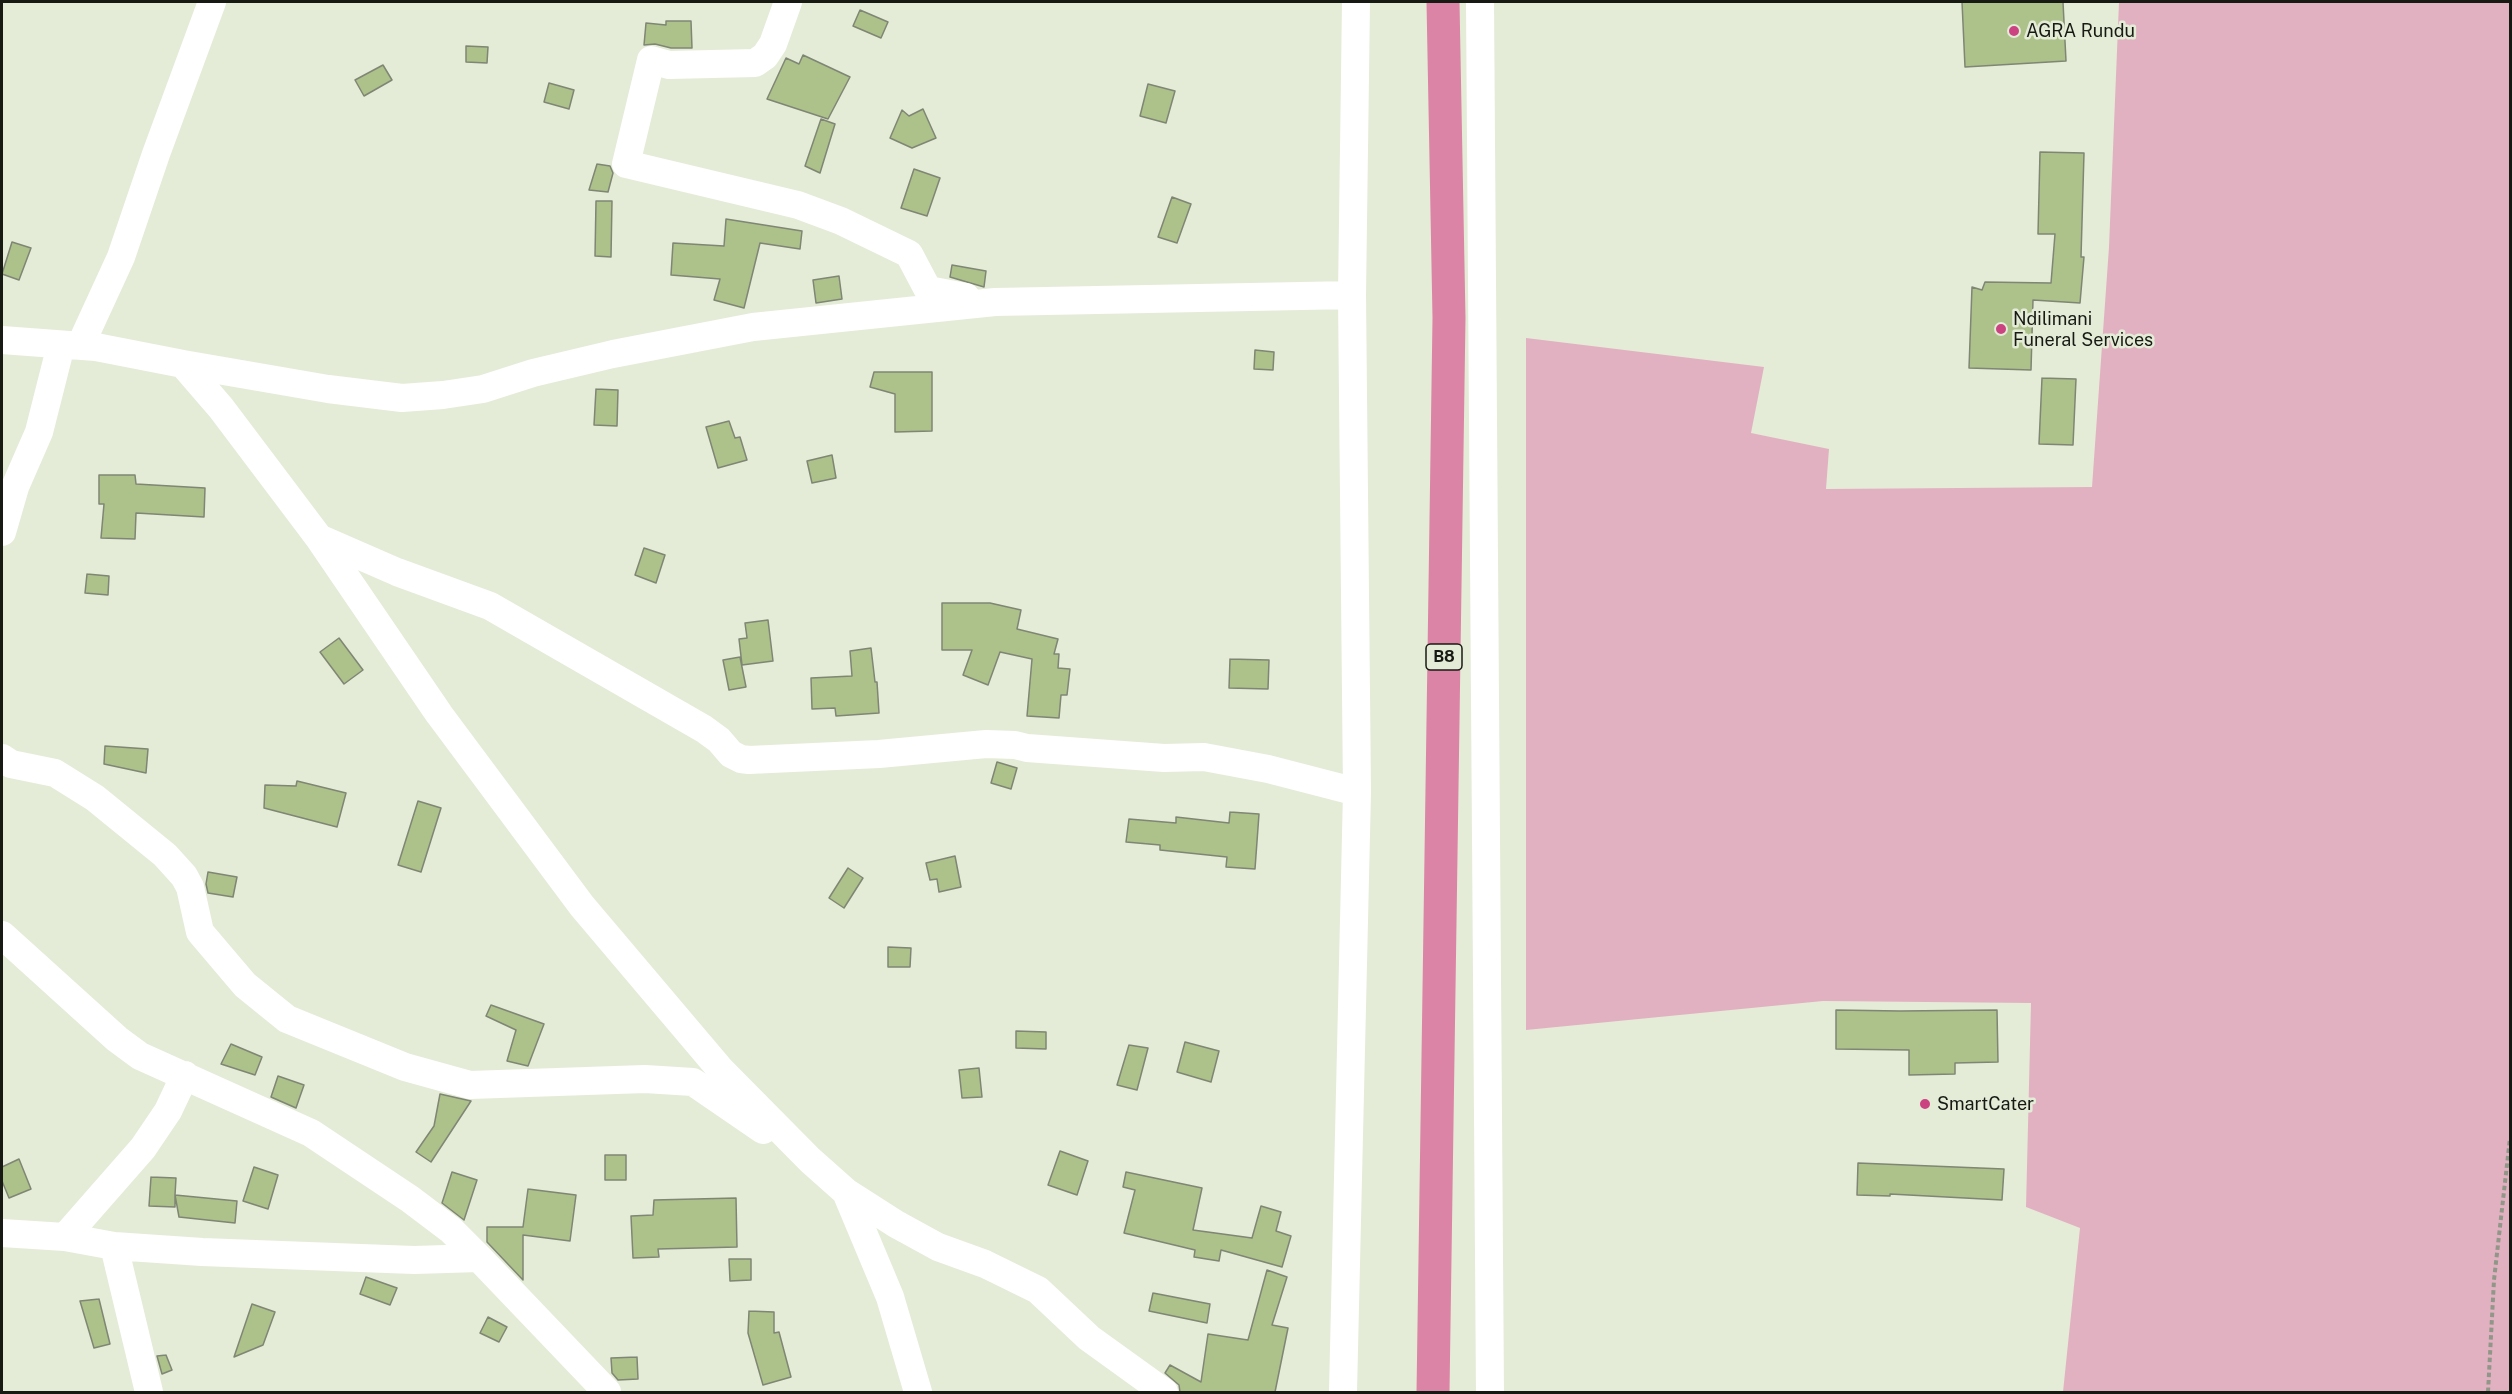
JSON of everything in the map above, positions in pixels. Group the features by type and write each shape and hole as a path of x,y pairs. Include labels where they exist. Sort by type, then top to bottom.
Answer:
{"highway":[{"name":"B8","path":"1435,1392 1449,318 1443,2"}],"street":[{"path":"2,532 15,487 39,432 71,345 121,257 212,2"},
{"path":"788,2 773,44 765,56 755,63 669,65 651,60 626,164 798,205 842,221 909,254 928,290 995,302"},
{"path":"1343,1392 1357,792 1353,295 1356,2"},
{"path":"1480,2 1490,1392"},
{"path":"2,340 71,345 328,389 402,398 483,389 533,373 613,354 753,327 995,302 1353,295"},
{"path":"183,364 221,408 319,538 439,714 582,906 720,1069 810,1161 846,1192 896,1224 938,1247 985,1264 1038,1290 1089,1338 1164,1392"},
{"path":"319,538 397,572 490,606 704,729 719,740 731,754 741,759 879,754 986,744 1015,745 1027,748 1164,759 1204,757 1268,769 1357,792"},
{"path":"2,758 11,764 55,774 95,798 165,855 184,876 190,887 200,932 245,985 286,1019 405,1067 470,1085 645,1080 693,1082 810,1161"},
{"path":"2,935 117,1039 140,1056 311,1133 410,1199 451,1230 606,1392"},
{"path":"65,1237 143,1148 168,1111 185,1075"},
{"path":"846,1192 890,1297 918,1392"},
{"path":"2,1233 65,1237 114,1246 202,1252 414,1260 479,1258"},
{"path":"114,1246 149,1392"}],"path":[{"path":"2488,1392 2494,1280 2511,1138"}],"shaded area":[{"path":"2119,2 2510,2 2510,1392 2063,1392 2080,1228 2026,1207 2031,1003 1823,1001 1526,1030 1526,338 1764,367 1751,433 1829,449 1826,489 2092,487 2109,247"}],"building":[{"name":"AGRA Rundu","path":"1962,2 2063,2 2066,61 1965,67"},
{"path":"860,10 888,22 881,38 853,26"},
{"path":"666,21 691,21 692,48 644,45 646,23 666,25"},
{"path":"466,46 488,47 487,63 466,62"},
{"path":"803,55 850,77 828,119 767,99 786,58 799,64"},
{"path":"383,65 392,80 364,96 355,80"},
{"path":"549,83 574,90 569,109 544,102"},
{"path":"1148,84 1175,91 1166,123 1140,116"},
{"path":"923,109 936,138 912,148 890,138 902,110 909,116"},
{"path":"821,119 835,124 820,173 805,166"},
{"path":"2040,152 2084,153 2081,257 2084,257 2080,303 2033,300 2031,370 1969,368 1972,287 1982,290 1985,282 2051,283 2055,234 2038,234"},
{"path":"597,164 610,166 613,173 608,192 589,190"},
{"path":"914,169 940,178 927,216 901,208"},
{"path":"1172,197 1191,204 1177,243 1158,237"},
{"path":"596,201 612,201 611,257 595,256"},
{"path":"726,219 802,231 800,249 760,243 744,308 714,300 720,279 671,275 673,243 724,246"},
{"path":"12,242 31,248 19,280 2,274"},
{"path":"952,265 986,271 984,287 950,277"},
{"path":"839,276 842,299 816,303 813,280"},
{"path":"1255,350 1274,352 1273,370 1254,369"},
{"path":"874,372 932,372 932,431 895,432 895,394 870,387"},
{"path":"2042,378 2076,379 2073,445 2039,444"},
{"path":"596,389 618,390 617,426 594,425"},
{"path":"729,421 735,438 740,437 747,460 718,468 706,427"},
{"path":"832,455 836,478 812,483 807,461"},
{"path":"99,475 135,475 136,484 205,488 204,517 136,513 135,539 101,538 104,504 99,504"},
{"path":"644,548 665,555 656,583 635,575"},
{"path":"87,574 109,576 108,595 85,593"},
{"path":"942,603 990,603 1021,610 1017,629 1058,639 1054,654 1059,654 1058,668 1070,669 1067,695 1061,695 1059,718 1027,716 1032,659 1000,652 988,685 963,675 972,650 942,650"},
{"path":"768,620 773,661 742,665 739,639 747,638 745,623"},
{"path":"339,638 363,670 344,684 320,652"},
{"path":"871,648 875,682 877,682 879,713 836,716 835,708 812,709 811,678 852,676 850,651"},
{"path":"740,657 746,687 729,690 723,660"},
{"path":"1230,659 1269,660 1268,689 1229,688"},
{"path":"105,746 148,749 146,773 104,764"},
{"path":"997,762 1017,768 1011,789 991,783"},
{"path":"297,781 346,793 337,827 264,808 265,785 296,786"},
{"path":"418,801 441,808 421,872 398,865"},
{"path":"1230,812 1259,814 1255,869 1226,867 1227,857 1160,850 1160,845 1126,842 1129,819 1176,823 1176,817 1229,823"},
{"path":"955,856 961,887 939,892 937,879 930,880 926,863"},
{"path":"848,868 863,878 844,908 829,898"},
{"path":"208,872 237,877 233,897 208,893 206,884"},
{"path":"888,947 911,948 910,967 888,967"},
{"path":"491,1005 544,1024 528,1066 507,1061 516,1030 486,1016"},
{"path":"1836,1010 1997,1010 1998,1062 1955,1063 1955,1074 1909,1075 1909,1050 1836,1049"},
{"path":"1016,1031 1046,1032 1046,1049 1016,1048"},
{"path":"1185,1042 1219,1051 1211,1082 1177,1072"},
{"path":"231,1044 262,1057 255,1075 221,1064"},
{"path":"1129,1045 1148,1048 1137,1090 1117,1085"},
{"path":"979,1068 982,1097 962,1098 959,1070"},
{"path":"278,1076 304,1085 296,1108 271,1097"},
{"path":"440,1094 471,1101 431,1162 416,1152 434,1126"},
{"path":"1060,1151 1088,1161 1077,1195 1048,1185"},
{"path":"605,1155 626,1155 626,1180 605,1180"},
{"path":"19,1159 31,1189 9,1198 2,1181 2,1167"},
{"path":"1858,1163 2004,1169 2002,1200 1890,1194 1890,1196 1857,1195"},
{"path":"254,1167 278,1175 268,1209 243,1201"},
{"path":"452,1172 477,1180 464,1220 442,1203"},
{"path":"1126,1172 1202,1188 1193,1230 1252,1238 1261,1206 1281,1212 1276,1231 1291,1236 1282,1267 1221,1250 1219,1261 1194,1257 1195,1250 1124,1233 1135,1190 1123,1187"},
{"path":"151,1177 176,1178 175,1207 149,1206"},
{"path":"528,1189 576,1195 570,1241 523,1235 523,1280 487,1242 487,1227 523,1227"},
{"path":"175,1195 237,1201 235,1223 179,1217"},
{"path":"736,1198 737,1247 658,1249 659,1257 633,1258 631,1216 653,1215 654,1200"},
{"path":"729,1259 751,1259 751,1280 730,1281"},
{"path":"1267,1270 1287,1277 1272,1325 1288,1328 1275,1392 1180,1392 1179,1385 1165,1373 1170,1365 1201,1382 1208,1334 1248,1340"},
{"path":"366,1277 397,1288 390,1305 360,1294"},
{"path":"1153,1293 1210,1304 1207,1323 1149,1311"},
{"path":"99,1299 110,1344 94,1348 80,1301"},
{"path":"252,1304 275,1312 263,1345 234,1357"},
{"path":"749,1311 774,1312 774,1333 779,1332 791,1377 763,1385 748,1333"},
{"path":"488,1317 507,1327 499,1342 480,1333"},
{"path":"166,1355 172,1370 162,1374 157,1356"},
{"path":"637,1357 638,1379 618,1380 612,1373 611,1358"}],"place":[{"name":"AGRA Rundu","path":"2014,31"},
{"name":"Ndilimani Funeral Services","path":"2001,329"},
{"name":"SmartCater","path":"1925,1104"}]}
